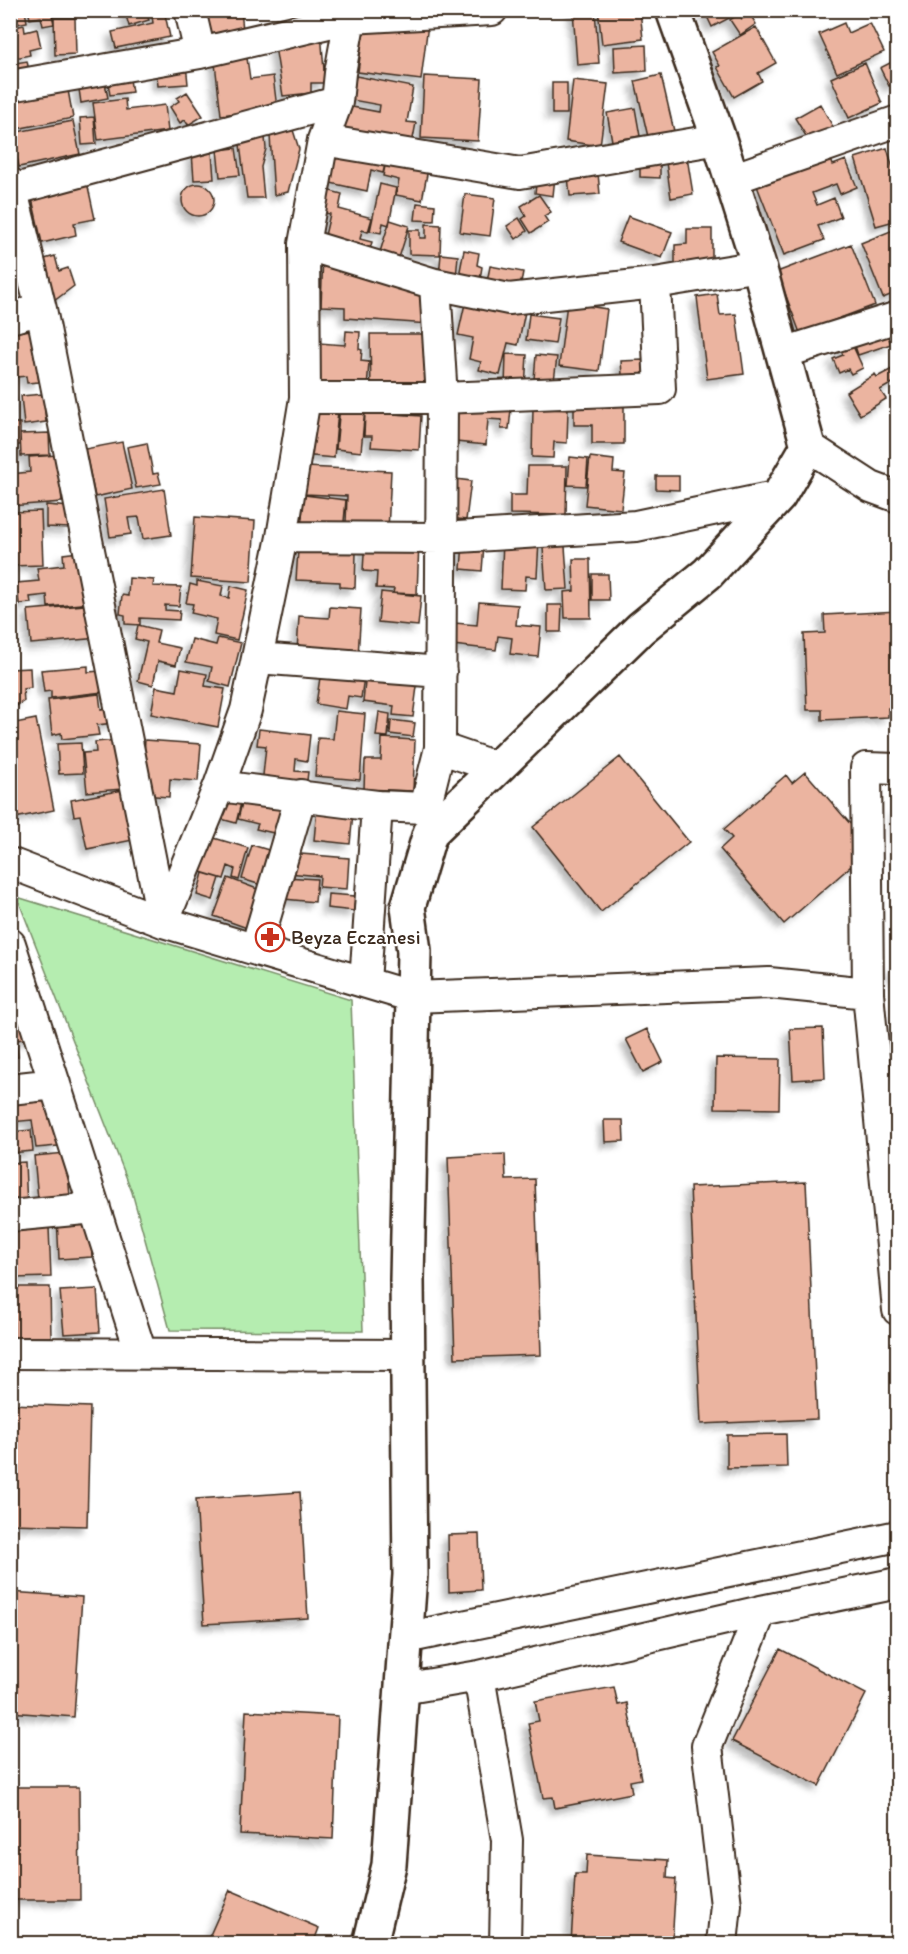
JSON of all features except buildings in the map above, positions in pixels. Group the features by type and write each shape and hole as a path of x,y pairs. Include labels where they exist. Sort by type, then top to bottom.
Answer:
{"street":[{"path":"190,10 200,53"},
{"path":"10,86 200,53 350,14 492,10"},
{"path":"673,10 719,139 759,266 808,446 871,487 897,497"},
{"path":"163,922 219,786 246,710 282,537 305,398 304,244 323,140 337,102 350,14"},
{"path":"163,922 41,309 11,187 337,102"},
{"path":"732,179 897,121"},
{"path":"323,140 520,172 719,139"},
{"path":"304,244 435,284 509,299 655,283 759,266"},
{"path":"305,398 442,398 660,389 655,283"},
{"path":"219,786 377,806 425,808 441,748 442,398 435,284"},
{"path":"10,318 41,309"},
{"path":"783,353 897,317"},
{"path":"370,1944 389,1865 410,1575 407,1280 414,951 408,907 430,833 641,628 708,573 779,496 808,446"},
{"path":"282,537 442,538 636,526 779,496"},
{"path":"257,658 441,672"},
{"path":"441,748 498,768"},
{"path":"897,769 866,768 868,993 886,1062 897,1310"},
{"path":"256,948 301,795"},
{"path":"365,982 377,806"},
{"path":"10,863 163,922 256,948 413,997 769,983 868,993"},
{"path":"10,944 18,994 55,1084 141,1353"},
{"path":"10,1089 55,1084"},
{"path":"10,1216 95,1208"},
{"path":"10,1353 408,1355"},
{"path":"405,1638 897,1536"},
{"path":"402,1689 479,1676 761,1611 897,1583"},
{"path":"722,1944 726,1905 707,1746 761,1611"},
{"path":"479,1676 507,1840 505,1944"}],"green space":[{"path":"17,897 351,1000 363,1331 170,1330 132,1192"}],"place":[{"name":"Beyza Eczanesi","path":"270,937"}]}
